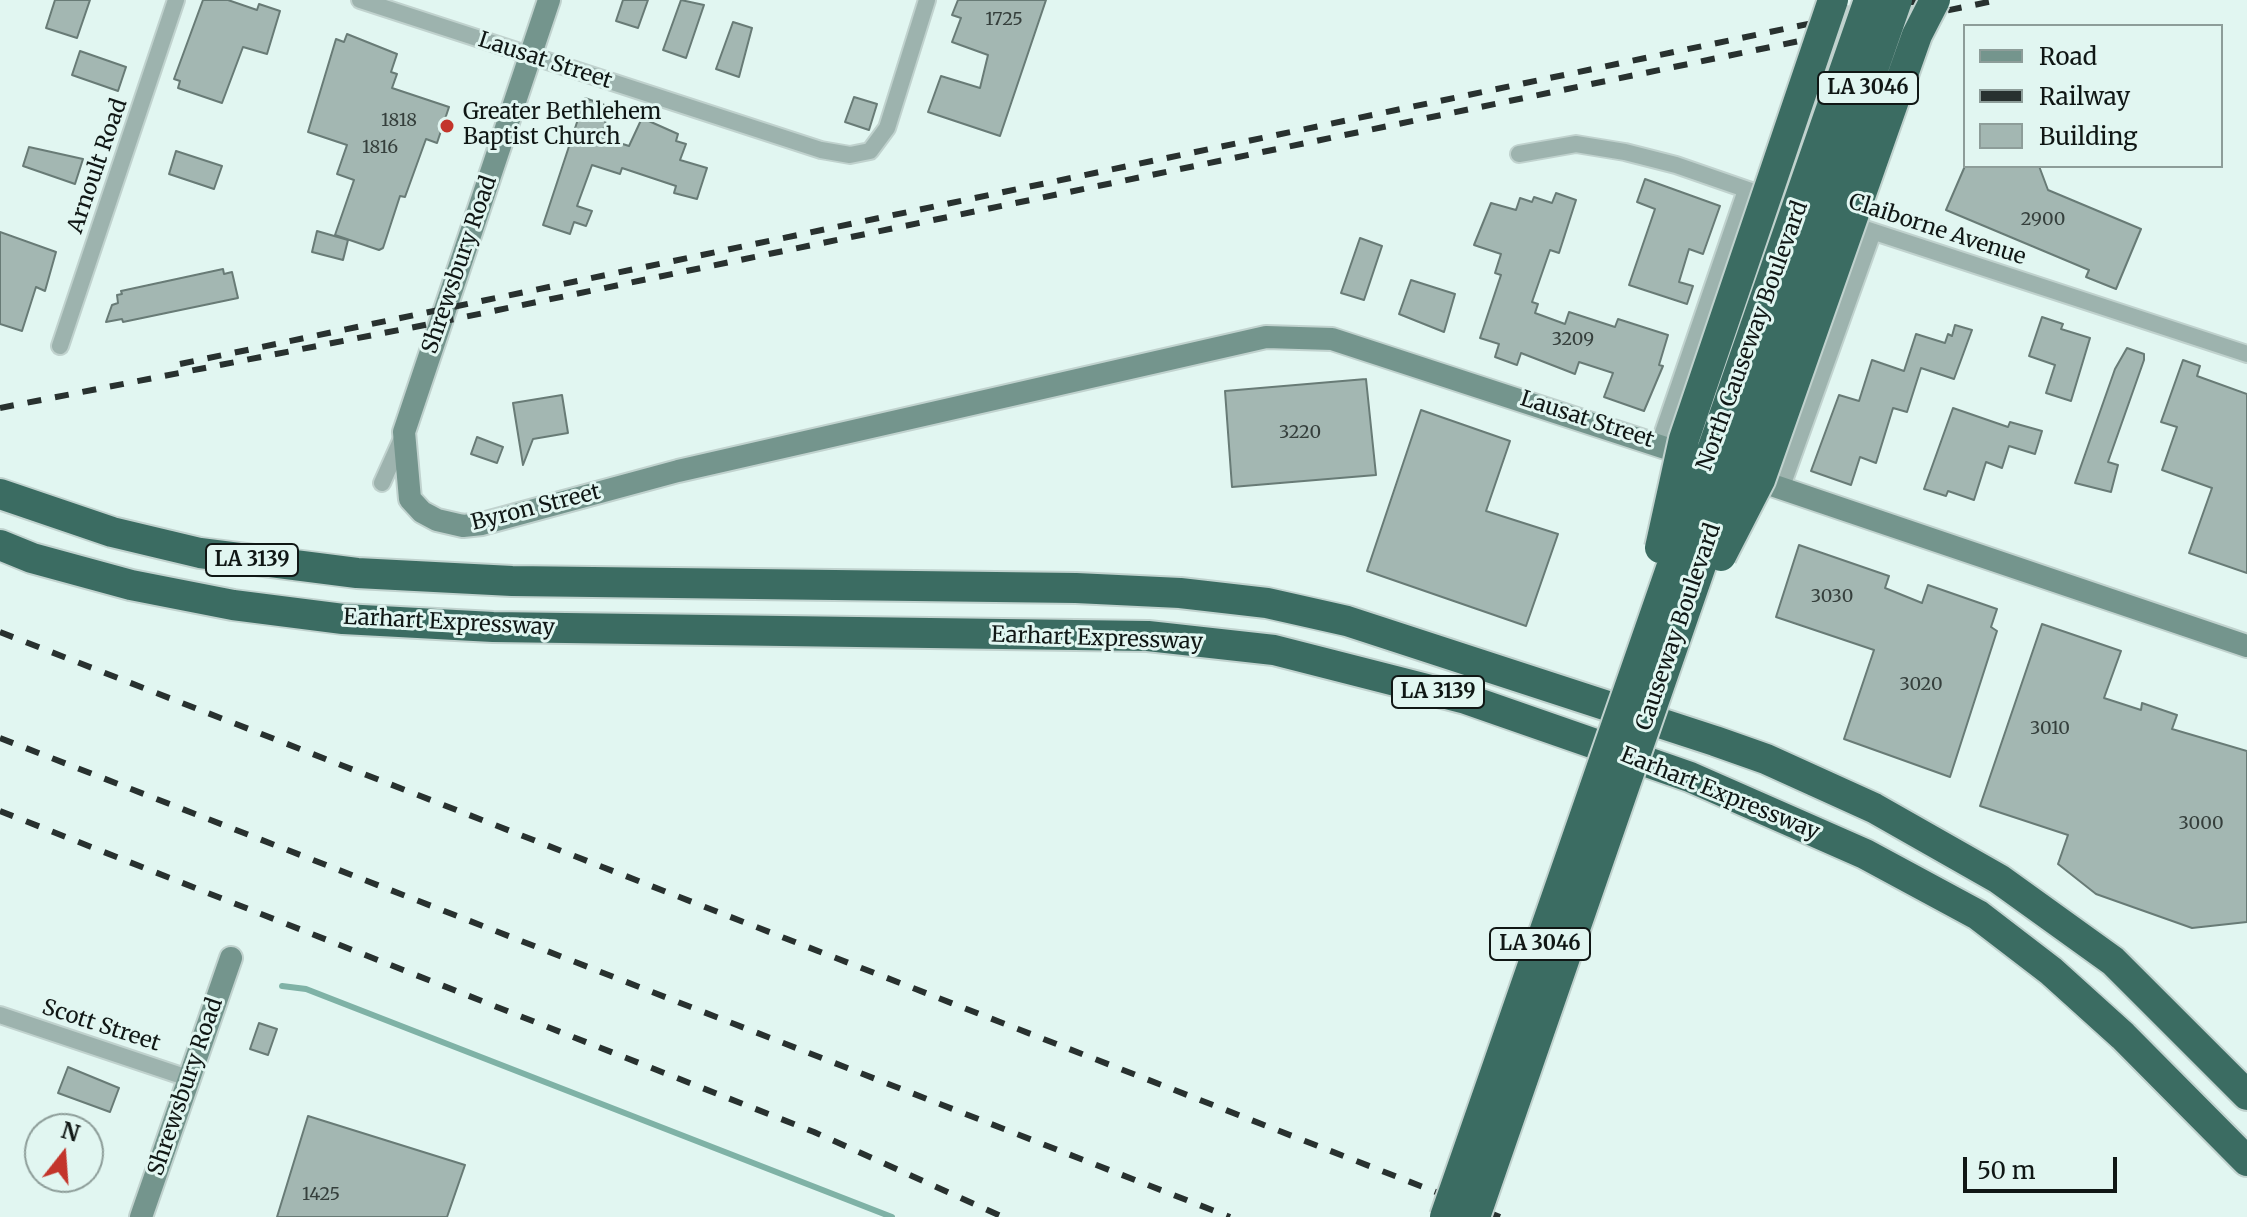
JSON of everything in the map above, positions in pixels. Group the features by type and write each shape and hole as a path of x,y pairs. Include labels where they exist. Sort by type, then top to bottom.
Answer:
{"highway":[{"path":"1633,671 1684,439 1833,0"},
{"name":"North Causeway Boulevard","path":"1633,671 1869,0"},
{"name":"Causeway Boulevard","path":"1475,1217 1840,175 1897,0"},
{"path":"1654,699 1760,480 1917,35 1935,0"},
{"name":"Earhart Expressway","path":"0,494 112,532 200,553 357,573 512,581 1076,588 1253,602 1347,621 1766,759 1874,808 1999,879 2113,961 2247,1095"},
{"name":"Earhart Expressway","path":"0,545 32,558 131,585 233,605 343,619 493,627 1148,636 1274,650 1466,699 1690,777 1865,854 1978,915 2051,971 2123,1036 2247,1161"},
{"name":"Causeway Boulevard","path":"1445,1217 1633,671"}],"street":[{"name":"Arnoult Road","path":"60,346 176,0"},
{"name":"Lausat Street","path":"360,0 821,150 850,155 870,151 887,128 927,0"},
{"name":"Shrewsbury Road","path":"382,483 404,432 549,0"},
{"name":"Claiborne Avenue","path":"1519,154 1576,144 1676,165 2247,354"},
{"path":"1659,444 1746,190"},
{"path":"1781,489 1873,232"},
{"name":"Lausat Street","path":"734,458 1266,337 1332,339 1659,444 1781,489 2247,646"},
{"name":"Byron Street","path":"404,432 410,499 422,512 437,520 463,526 734,458"},
{"name":"Shrewsbury Road","path":"141,1217 231,958"},
{"name":"Scott Street","path":"0,1015 188,1078"}],"building":[{"path":"55,0 90,0 77,38 46,28"},
{"path":"203,0 228,0 257,10 259,4 280,11 267,54 243,47 222,103 178,88 180,81 174,79"},
{"path":"623,0 648,0 638,28 616,21"},
{"path":"681,0 704,5 686,58 663,50"},
{"path":"958,0 1046,0 1000,136 928,112 941,76 980,88 988,55 952,42 961,18 952,15"},
{"path":"733,22 752,28 739,77 716,69"},
{"path":"347,34 397,54 391,72 397,74 392,88 449,107 437,143 426,139 405,197 400,196 383,248 379,250 335,235 354,180 337,174 347,145 308,132 336,39 344,42"},
{"path":"80,51 126,67 118,91 72,75"},
{"path":"854,97 877,104 869,130 845,122"},
{"path":"585,98 610,107 601,137 629,146 642,118 678,134 676,141 686,144 680,160 707,168 697,199 674,193 676,186 622,168 620,174 592,165 577,206 592,211 586,226 574,222 570,234 543,225"},
{"path":"29,147 83,159 75,184 23,166"},
{"path":"176,151 222,166 214,189 169,174"},
{"path":"1964,168 2040,168 2048,190 2141,229 2116,289 2086,277 2089,270 1946,210"},
{"path":"1645,179 1720,206 1703,254 1689,249 1679,282 1693,286 1687,304 1629,285 1655,209 1637,202"},
{"path":"1556,193 1576,200 1559,253 1550,250 1532,302 1538,304 1535,313 1565,324 1569,312 1615,327 1618,319 1668,335 1659,365 1663,366 1644,411 1604,397 1613,373 1579,362 1575,374 1521,353 1517,365 1495,357 1499,344 1480,338 1501,275 1495,273 1501,254 1474,245 1491,203 1516,210 1520,198 1532,202 1534,197 1552,203"},
{"path":"317,231 348,240 343,260 312,252"},
{"path":"0,232 56,252 45,291 36,287 22,331 0,324"},
{"path":"1360,238 1382,246 1364,300 1341,293"},
{"path":"223,269 224,274 232,272 238,298 123,322 122,319 106,322 112,305 118,303 117,295 122,294 121,291"},
{"path":"1411,280 1455,294 1444,332 1399,314"},
{"path":"2042,317 2063,324 2061,329 2090,338 2071,401 2046,393 2055,365 2029,356"},
{"path":"1955,325 1972,330 1954,379 1921,368 1907,412 1893,408 1876,463 1860,457 1851,485 1811,471 1839,395 1859,401 1872,360 1904,371 1916,334 1945,343 1948,334 1952,336"},
{"path":"2127,348 2144,354 2144,360 2108,462 2118,465 2111,492 2075,483 2115,369"},
{"path":"2183,360 2200,366 2197,376 2247,394 2247,573 2189,553 2212,488 2162,470 2177,427 2161,422"},
{"path":"1366,379 1376,475 1232,487 1225,391"},
{"path":"562,395 568,433 533,439 523,465 513,403"},
{"path":"1953,408 2008,427 2010,422 2042,431 2035,454 2009,446 2002,468 1986,462 1974,500 1948,491 1946,496 1924,489"},
{"path":"1421,410 1510,441 1486,511 1558,534 1526,626 1367,571"},
{"path":"477,437 503,447 497,463 471,454"},
{"path":"1799,545 1889,576 1885,588 1922,603 1928,585 1997,609 1991,627 1997,631 1950,777 1844,739 1874,650 1776,617"},
{"path":"2042,624 2121,651 2104,698 2141,710 2142,703 2177,715 2172,729 2247,751 2247,922 2192,928 2096,894 2058,864 2068,835 1980,806"},
{"path":"259,1023 277,1029 268,1055 250,1049"},
{"path":"68,1067 119,1088 110,1112 58,1093"},
{"path":"308,1116 465,1165 447,1217 277,1217"}],"waterway":[{"path":"282,986 306,989 892,1217"}],"railway":[{"path":"180,364 1923,0"},
{"path":"0,408 440,322 1998,0"},
{"path":"0,632 1500,1217"},
{"path":"0,738 1230,1217"},
{"path":"0,811 814,1132 1003,1217"}],"place":[{"name":"Greater Bethlehem Baptist Church","path":"447,126"}]}
